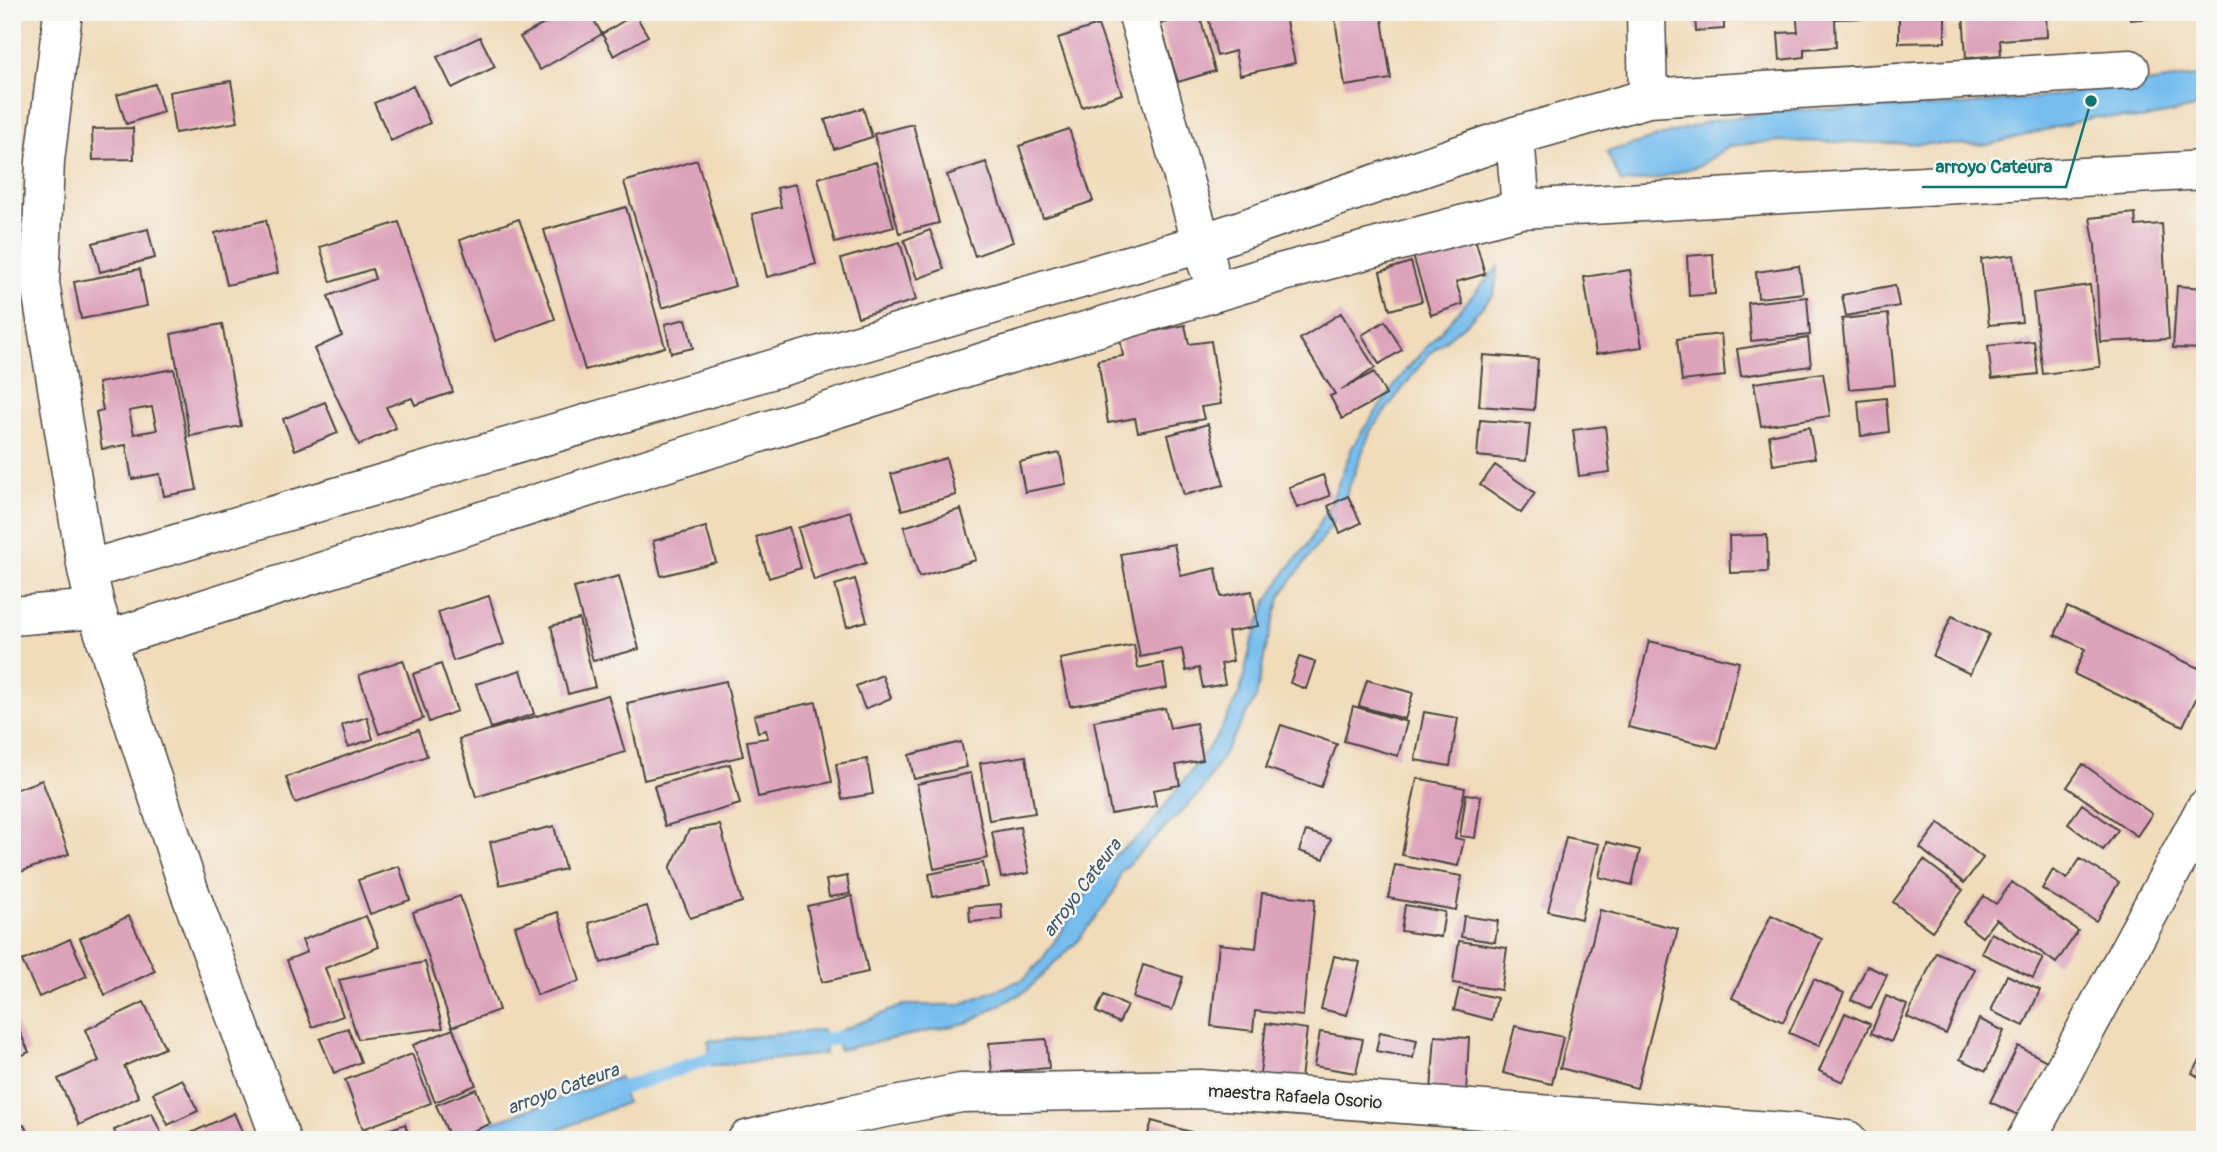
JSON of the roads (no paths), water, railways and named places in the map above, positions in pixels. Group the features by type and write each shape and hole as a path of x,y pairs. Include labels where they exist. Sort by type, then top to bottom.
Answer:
{"street":[{"path":"63,12 45,161 40,283 87,570 101,624 189,890 281,1140"},
{"path":"1137,12 1200,244 1216,291"},
{"path":"1646,12 1648,98"},
{"path":"87,570 1200,244 1516,136 1648,98 2130,69"},
{"path":"1516,136 1521,209"},
{"path":"12,616 101,624 1216,291 1521,209 2205,170"},
{"path":"2026,1140 2205,809"},
{"name":"maestra Rafaela Osorio","path":"747,1140 849,1115 961,1093 1200,1089 1797,1133 1847,1140"}],"water":[{"path":"2205,75 2205,106 2141,119 2095,117 1988,145 1778,141 1729,146 1701,165 1656,179 1621,183 1607,152 1711,121 1787,110 1951,106 2035,98"},
{"path":"1498,267 1494,294 1469,321 1429,354 1371,430 1344,500 1328,531 1281,595 1267,643 1256,698 1202,791 1121,872 1113,894 1076,943 1026,991 967,1023 839,1050 837,1032 904,1005 959,1005 1024,979 1041,961 1111,858 1145,832 1218,735 1240,692 1252,641 1268,600 1287,570 1307,546 1331,502 1352,448 1406,370"},
{"path":"823,1030 825,1054 712,1066 708,1041"},
{"path":"619,1077 626,1103 534,1140 443,1140"}],"waterway":[{"name":"arroyo Cateura","path":"807,1042 856,1036"},
{"name":"arroyo Cateura","path":"605,1094 728,1052"}],"place":[{"name":"arroyo Cateura","path":"2091,101"}]}
